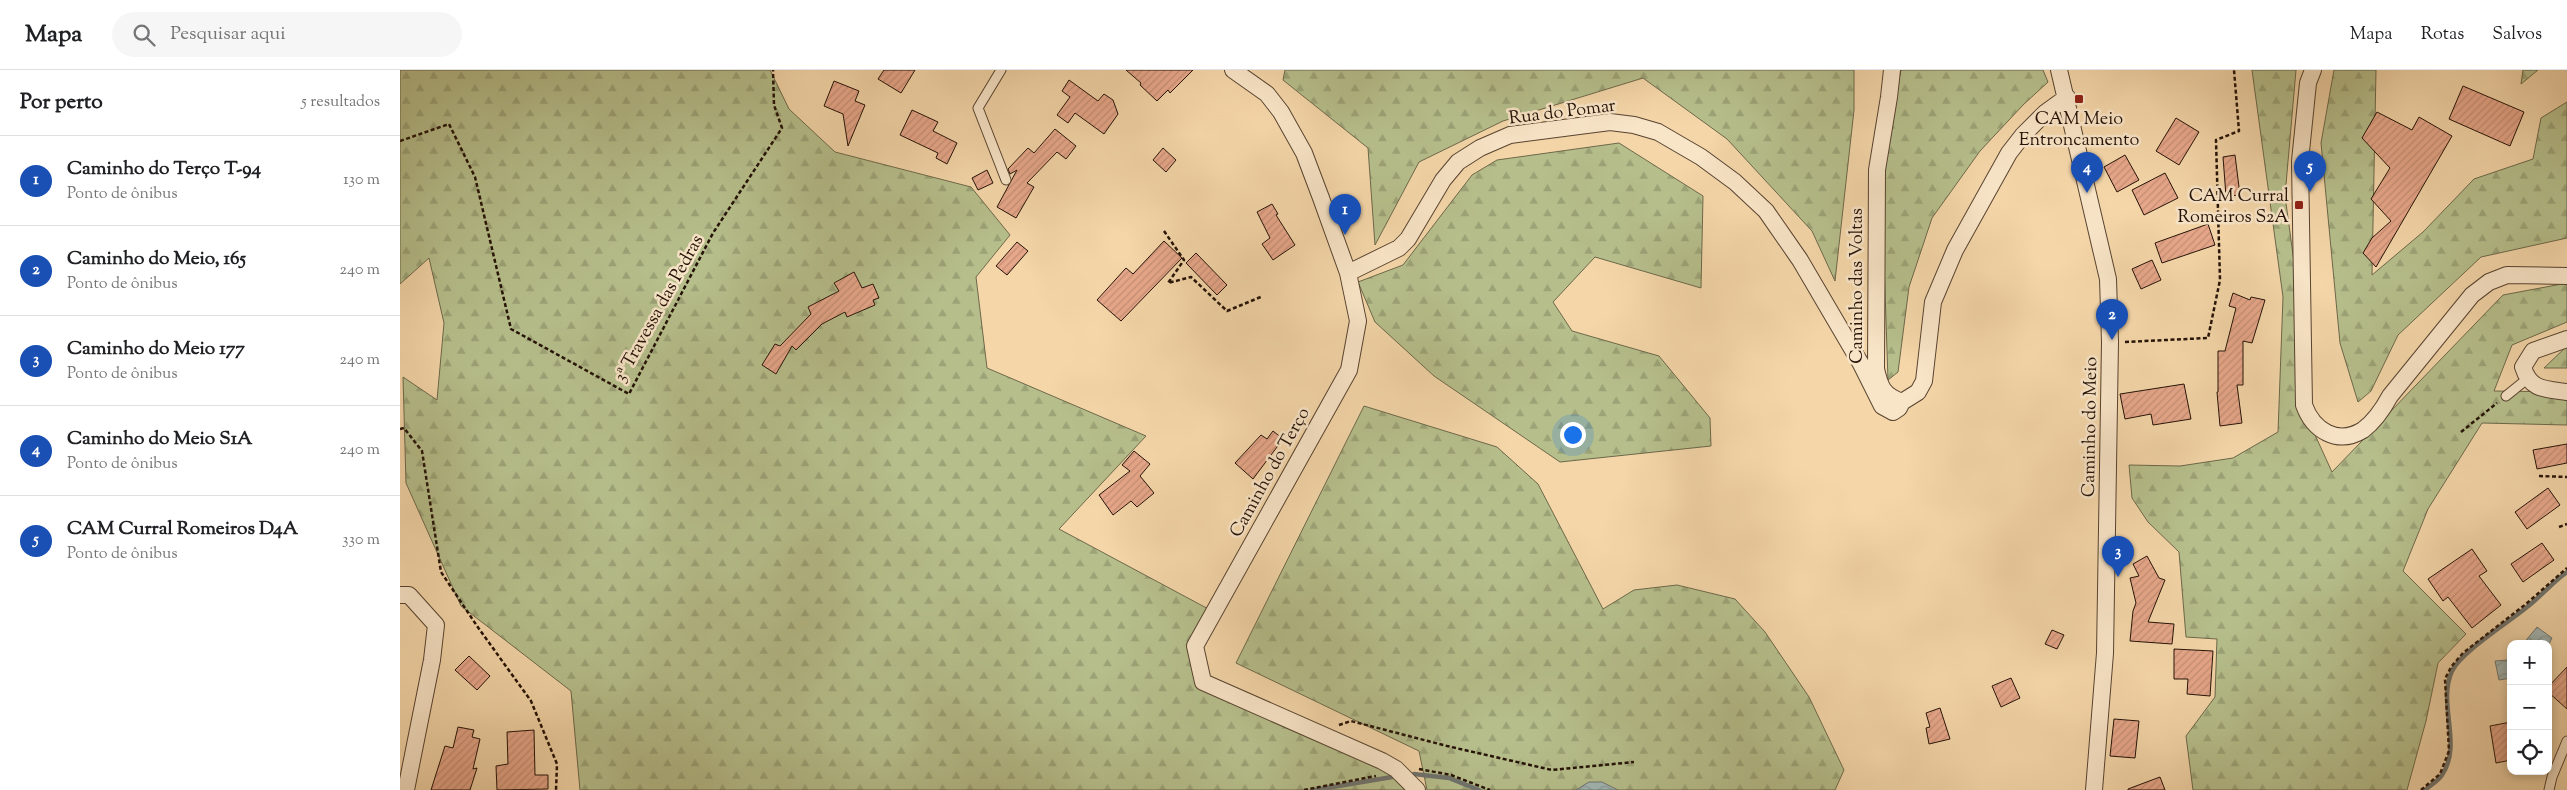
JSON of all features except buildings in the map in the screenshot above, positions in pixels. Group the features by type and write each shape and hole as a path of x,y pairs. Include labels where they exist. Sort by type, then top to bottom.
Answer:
{"street":[{"name":"Caminho do Terço","path":"1233,70 1267,94 1281,112 1304,153 1348,273 1358,321 1349,370 1195,646 1203,682 1327,736 1396,769 1417,790"},
{"name":"Caminho das Voltas","path":"1892,70 1876,170 1876,369 1880,388 1885,394 1902,402"},
{"name":"Caminho do Meio","path":"2059,70 2067,97 2108,279 2110,342 2106,653 2094,790"},
{"path":"2313,70 2308,83 2300,161 2304,405 2309,418 2318,429 2329,434 2345,435 2362,430 2380,414 2390,396 2472,294 2489,282 2507,274 2567,276"},
{"path":"1902,402 1918,392 1924,381 1933,302 1955,250 2009,153 2023,135 2045,113 2067,97"},
{"name":"Rua do Pomar","path":"1348,273 1399,248 1408,238 1443,180 1458,162 1480,148 1510,135 1610,122 1634,125 1658,132 1701,157 1735,182 1766,211 1800,260 1861,364 1882,406 1893,412 1899,408 1902,402"},
{"path":"2567,339 2533,352 2523,366 2527,379 2541,389 2567,392"},
{"path":"400,595 409,595 436,625 432,660 406,790"}],"lane":[{"path":"1001,70 978,108 1006,180"},
{"path":"2506,396 2527,379"},
{"path":"2549,790 2552,777 2567,741"}],"path":[{"name":"3ª Travessa das Pedras","path":"400,141 449,124 475,177 511,329 629,394 713,233 782,128 774,105 773,70"},
{"path":"2110,342 2208,338 2220,280 2216,140 2239,131 2234,70"},
{"path":"1164,232 1184,260 1168,283 1191,277 1227,311 1263,296"},
{"path":"2461,432 2506,396"},
{"path":"400,430 404,428 422,451 442,572 477,626 531,701 558,764 556,790"},
{"path":"2539,476 2567,477"},
{"path":"2559,527 2567,524"},
{"path":"2421,790 2440,774 2449,751 2445,679 2451,667 2463,653 2526,604 2567,568"},
{"path":"1327,736 1344,722 1352,721 1447,746 1552,770 1634,762"},
{"path":"1304,790 1391,774 1396,769 1418,769 1451,775 1490,790"}],"green space":[{"path":"400,70 770,70 789,109 835,152 971,187 1010,235 976,277 987,368 1146,436 1059,529 1214,612 1195,646 1204,682 1382,761 1417,790 580,790 571,691 461,606 406,483 403,377 437,400 444,323 429,258 400,284"},
{"path":"1285,70 1854,70 1854,110 1835,281 1812,231 1727,139 1643,78 1503,121 1419,162 1375,245 1368,148 1283,80"},
{"path":"1901,70 2043,70 2048,82 2023,105 1980,151 1932,218 1909,287 1898,372 1888,380 1881,171"},
{"path":"2252,70 2296,70 2285,196 2301,313 2310,424 2332,472 2503,295 2567,283 2567,322 2512,345 2494,391 2567,392 2567,425 2482,423 2428,509 2403,571 2466,634 2438,663 2426,721 2407,790 2193,790 2186,736 2215,697 2217,639 2186,637 2179,552 2148,522 2132,498 2129,465 2180,466 2233,458 2278,432 2283,297"},
{"path":"2334,70 2376,70 2372,275 2423,232 2474,179 2533,159 2541,118 2567,102 2567,238 2481,257 2398,335 2371,391 2358,402 2340,343 2321,143"},
{"path":"2523,70 2538,70 2521,84"},
{"path":"1619,143 1703,196 1701,288 1595,257 1553,302 1572,331 1659,356 1710,418 1711,446 1560,462 1434,376 1375,322 1358,282 1403,265 1472,175 1497,160"},
{"path":"2567,346 2567,368 2544,368"},
{"path":"1364,406 1497,447 1538,484 1603,609 1634,590 1677,585 1735,599 1765,632 1809,697 1844,770 1835,790 1427,790 1419,751 1236,663"}],"water":[{"path":"2537,627 2552,638 2551,640 2526,640"},
{"path":"2507,660 2507,679 2499,680 2495,661"},
{"path":"1589,782 1602,782 1618,790 1576,790"}],"waterway":[{"path":"2425,790 2442,775 2448,763 2450,750 2448,684 2457,663 2475,646 2527,607 2567,572"},
{"path":"1414,774 1449,778 1479,790"},
{"path":"1315,790 1392,777"}],"place":[{"name":"CAM Meio Entroncamento","path":"2079,99"},
{"name":"CAM Curral Romeiros D4A","path":"2310,192"},
{"name":"Caminho do Meio S1A","path":"2087,193"},
{"name":"CAM Curral Romeiros S2A","path":"2299,205"},
{"name":"Caminho do Terço T-94","path":"1345,235"},
{"name":"Caminho do Meio, 165","path":"2112,340"},
{"name":"Caminho do Meio 177","path":"2118,577"}]}
